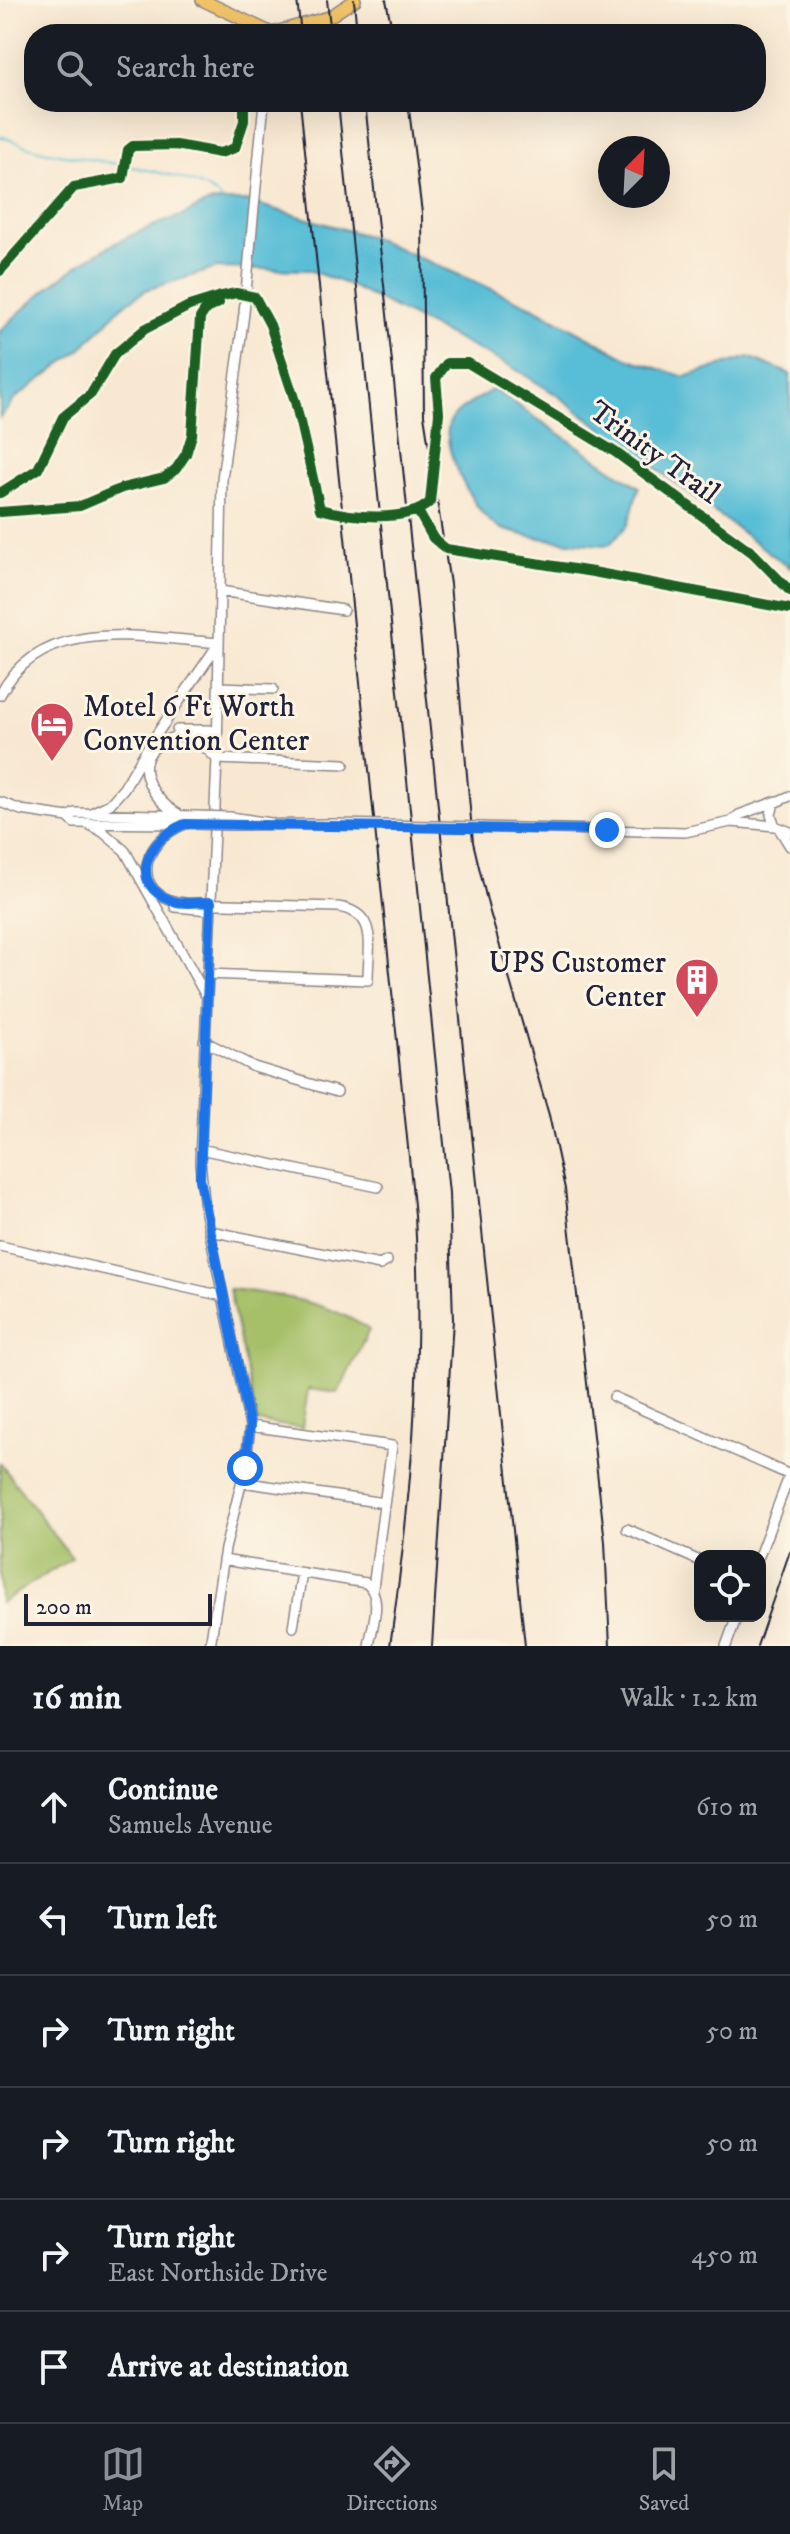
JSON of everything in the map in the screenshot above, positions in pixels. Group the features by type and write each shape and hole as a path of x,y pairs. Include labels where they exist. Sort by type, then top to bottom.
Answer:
{"main road":[{"path":"202,0 251,24"},
{"path":"306,24 329,17 354,0"}],"street":[{"path":"210,1646 223,1560 242,1482 250,1426 202,1196 200,1149 217,759 224,451 244,313 263,112"},
{"path":"220,591 343,610"},
{"path":"0,695 27,660 42,649 65,641 104,637 219,643"},
{"path":"88,819 118,796 219,643"},
{"path":"219,687 273,689"},
{"path":"158,735 179,730 217,734"},
{"path":"189,820 151,792 146,769 152,752 163,742 217,734"},
{"path":"193,736 217,759 344,764"},
{"path":"731,822 739,815 790,796"},
{"path":"777,801 771,815 790,846"},
{"path":"0,802 21,810 88,819 685,832 731,822 782,829"},
{"path":"88,819 125,851 207,997"},
{"path":"189,820 158,839 150,849 147,866 152,885 162,895 177,902 210,906"},
{"path":"189,903 212,881"},
{"path":"154,899 181,909 210,906 338,907 360,913 367,922 368,980 207,974"},
{"path":"204,1041 254,1067 337,1092"},
{"path":"200,1149 378,1187"},
{"path":"210,1231 380,1265 387,1261"},
{"path":"0,1246 223,1296"},
{"path":"614,1397 790,1475 761,1550"},
{"path":"250,1426 392,1446 369,1646"},
{"path":"242,1482 384,1503"},
{"path":"627,1529 694,1558"},
{"path":"223,1560 360,1581 374,1592"},
{"path":"293,1627 302,1573"},
{"path":"726,1646 735,1622"}],"green space":[{"path":"229,1289 320,1306 338,1312 369,1330 338,1393 308,1389 302,1428 257,1422"},
{"path":"0,1463 72,1558 0,1603"}],"water":[{"path":"246,201 374,238 535,308 629,359 685,377 749,357 790,374 790,568 557,395 510,366 347,284 308,270 217,268 146,290 121,307 80,350 16,398 0,418 0,331 21,311 83,262 128,237 205,204"},
{"path":"493,389 639,487 628,525 609,545 552,540 509,531 498,527 480,510 455,464 450,449 449,424 456,414"}],"waterway":[{"path":"0,136 35,149 190,181 210,190 222,201"}],"railway":[{"path":"297,0 300,24"},
{"path":"327,0 330,24"},
{"path":"354,0 356,24"},
{"path":"386,0 391,24"},
{"path":"301,112 415,1215 417,1324 413,1431 404,1538 390,1646"},
{"path":"339,112 449,1193 453,1320 432,1646"},
{"path":"366,112 525,1646"},
{"path":"409,112 422,213 424,415 450,584 473,842 489,909 549,1115 565,1189 605,1542 610,1646"},
{"path":"757,1646 790,1551"}],"cycle path":[{"path":"0,271 74,187 123,178 128,150 133,146 176,145 220,153 235,148 244,112"},
{"name":"Trinity Trail","path":"0,493 38,469 63,417 91,394 115,354 145,329 189,306 236,293 255,297 270,325 295,401 320,509 362,516 393,516 420,509 430,502 439,413 436,378 447,363 468,363 615,452 753,553 790,591"},
{"path":"0,512 80,506 122,488 164,478 176,469 186,454 192,435 200,318 206,309 219,303"},
{"path":"419,513 433,538 446,549 593,572 790,609"}],"place":[{"name":"Motel 6 Ft Worth Convention Center","path":"52,763"},
{"name":"UPS Customer Center","path":"697,1019"}],"route":[{"path":"245,1468 250,1426 200,1173 211,902 177,902 156,890 147,866 150,849 165,833 185,824 607,830"}]}
